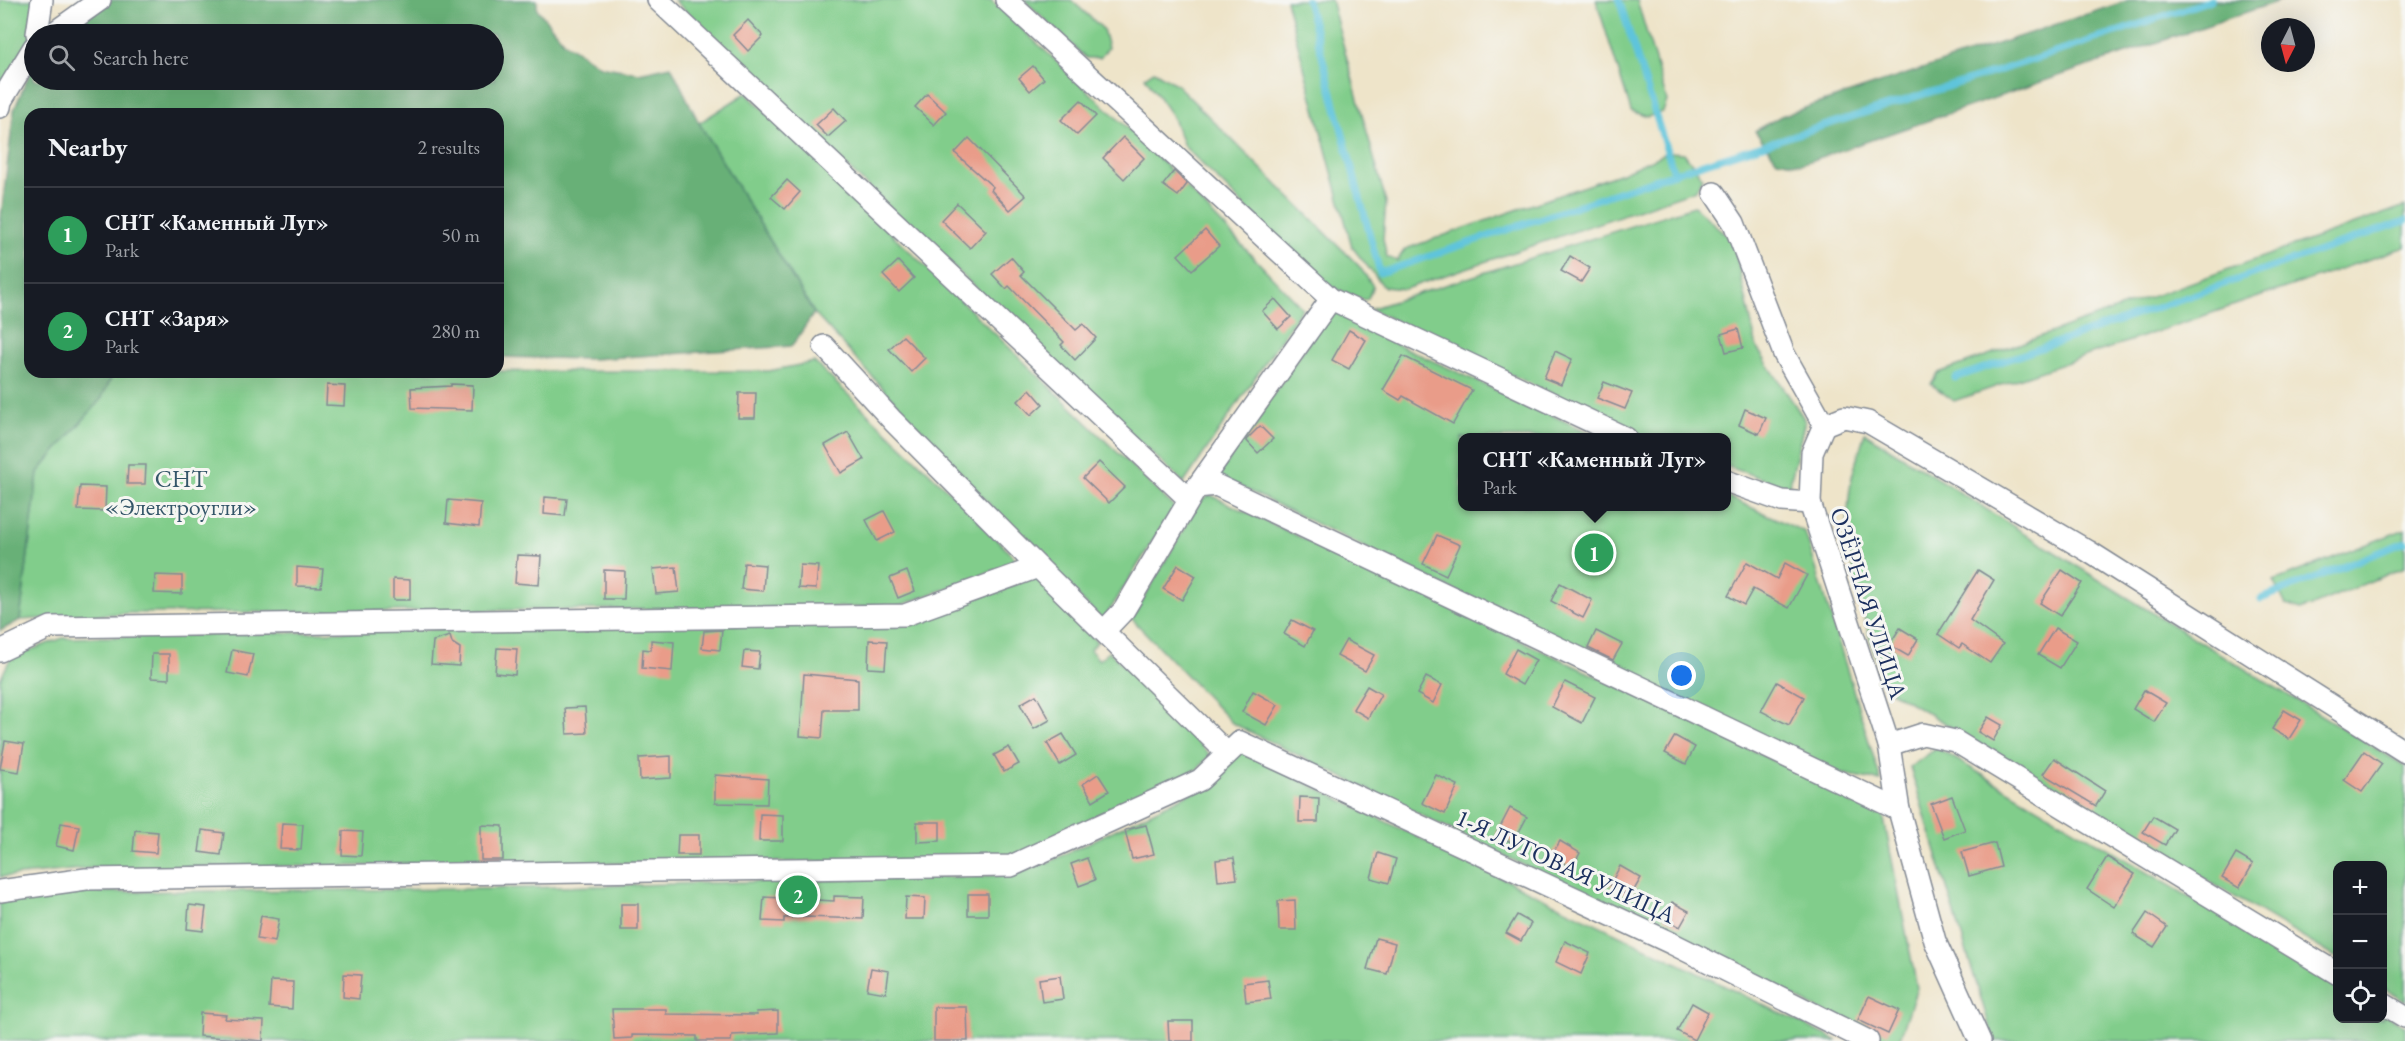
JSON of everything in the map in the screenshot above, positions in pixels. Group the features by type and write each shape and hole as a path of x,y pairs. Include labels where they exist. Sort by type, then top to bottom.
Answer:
{"street":[{"path":"38,24 42,0"},
{"path":"66,24 100,0"},
{"path":"658,0 1193,493"},
{"path":"1006,0 1331,299 1615,433"},
{"path":"0,107 1,101 24,63"},
{"path":"1714,193 1734,223 1784,354 1824,425 1844,417 1868,423 2088,551 2405,752"},
{"path":"1104,631 1124,610 1193,493 1331,299"},
{"name":"1-Я ЛУГОВАЯ УЛИЦА","path":"824,346 893,421 1038,567 1104,631 1233,747 1671,943 1868,1041"},
{"name":"ОЗЁРНАЯ УЛИЦА","path":"1824,425 1812,453 1809,503 1889,745 1899,810 1935,941 1980,1041"},
{"path":"1731,483 1782,501 1809,503"},
{"path":"1193,493 1216,485 1899,810"},
{"path":"0,651 51,627 905,615 1038,567"},
{"path":"1889,745 1923,734 1955,741 2333,972"},
{"path":"0,891 86,879 1011,866 1200,780 1233,747"},
{"path":"2387,1005 2405,1017"}],"green space":[{"path":"0,0 42,0 38,24 24,24 24,58 0,102"},
{"path":"112,0 537,0 537,9 564,42 600,66 639,73 671,66 699,123 814,313 792,346 593,359 504,357 504,108 24,108 24,378 111,378 101,399 38,472 20,620 0,631 0,225 14,110 24,86 24,90 504,90 504,24 76,24"},
{"path":"674,0 991,0 1148,147 1302,308 1184,483 888,206"},
{"path":"1024,0 1071,0 1103,29 1108,48 1100,58 1086,58"},
{"path":"1286,0 1331,0 1386,202 1383,239 1387,257 1397,261 1405,249 1622,173 1668,152 1684,153 1702,177 1696,190 1405,289 1384,287 1352,247"},
{"path":"1596,0 1637,0 1667,101 1663,112 1647,117 1631,111"},
{"path":"2129,0 2282,0 1801,164 1777,160 1755,131 1781,116"},
{"path":"1154,71 1176,84 1359,266 1373,286 1368,298 1364,300 1321,283 1184,146 1172,116 1145,77"},
{"path":"746,93 1174,507 1103,621 1034,553 814,313 699,123"},
{"path":"1694,206 1733,241 1757,348 1805,420 1789,488 1731,468 1731,433 1636,433 1370,309"},
{"path":"2405,206 2405,247 1954,401 1931,384 1938,373"},
{"path":"1331,309 1385,339 1590,433 1458,433 1458,511 1731,511 1731,498 1805,532 1881,781 1826,771 1218,476"},
{"name":"СНТ «Электроугли»","path":"814,362 973,514 1018,562 896,607 131,613 20,620 38,472 101,399 111,378 504,378 504,371 769,371"},
{"path":"1865,433 2123,595 2405,766 2405,1002 2387,990 2387,861 2333,861 2333,956 1884,687 1862,611 1851,560 1848,508 1855,464"},
{"path":"1210,495 1713,731 1883,814 1917,988 1899,1041 1884,1041 1232,723 1132,619 1200,501"},
{"path":"2405,529 2405,567 2301,610 2286,605 2274,581"},
{"path":"1038,576 1097,642 1090,650 1099,660 1109,651 1210,755 1198,769 1006,860 93,868 0,877 0,680 11,657 63,638 699,623 897,626"},
{"path":"1937,748 2333,982 2333,1023 2387,1023 2387,1015 2405,1026 2405,1041 1994,1041 1910,767"},
{"path":"1238,750 1838,1041 0,1041 0,902 88,892 479,889 1012,875 1051,861 1203,787"}],"building":[{"path":"748,20 763,36 748,51 733,35"},
{"path":"1033,66 1044,79 1030,91 1019,78"},
{"path":"927,94 946,112 934,125 915,107"},
{"path":"1081,100 1096,116 1077,135 1061,120"},
{"path":"834,108 846,121 828,137 816,125"},
{"path":"1123,137 1144,158 1124,179 1103,158"},
{"path":"969,138 1026,196 1010,210 991,190 993,187 955,153"},
{"path":"1174,171 1187,184 1178,196 1163,185"},
{"path":"787,180 800,192 785,209 771,197"},
{"path":"957,203 986,231 970,248 941,220"},
{"path":"1205,230 1219,246 1192,270 1178,255"},
{"path":"1570,256 1590,268 1581,282 1561,271"},
{"path":"1011,257 1024,272 1021,275 1076,330 1083,324 1096,338 1075,360 1061,345 1064,342 1009,286 1006,289 992,274"},
{"path":"898,261 914,278 899,292 883,275"},
{"path":"1275,299 1291,317 1278,329 1262,311"},
{"path":"1738,329 1743,348 1726,352 1721,334"},
{"path":"1349,330 1366,340 1349,369 1332,360"},
{"path":"903,336 925,358 911,372 889,349"},
{"path":"1555,351 1572,359 1561,385 1544,378"},
{"path":"1403,356 1472,390 1453,424 1403,396 1400,400 1383,390"},
{"path":"1604,382 1632,393 1625,409 1597,398"},
{"path":"451,384 473,385 472,410 412,408 411,388 451,386"},
{"path":"327,385 345,386 344,406 326,405"},
{"path":"1030,389 1043,404 1031,415 1018,401"},
{"path":"739,393 756,393 755,418 738,418"},
{"path":"1745,409 1766,418 1759,434 1739,425"},
{"path":"1260,426 1273,439 1258,453 1246,440"},
{"path":"848,432 864,460 841,473 825,445"},
{"path":"1099,462 1125,487 1109,503 1083,478"},
{"path":"128,465 146,465 145,484 127,484"},
{"path":"80,486 106,487 105,511 78,510"},
{"path":"545,497 567,499 565,516 544,514"},
{"path":"448,500 481,503 479,527 446,523"},
{"path":"884,511 895,532 877,541 866,520"},
{"path":"1437,535 1460,545 1446,575 1423,564"},
{"path":"517,555 541,556 539,585 515,583"},
{"path":"1747,562 1777,579 1785,563 1807,575 1789,608 1753,589 1744,605 1728,596"},
{"path":"744,563 765,565 763,591 741,589"},
{"path":"800,565 818,566 816,589 798,588"},
{"path":"1178,565 1196,576 1182,600 1163,589"},
{"path":"297,567 323,569 321,587 297,586"},
{"path":"676,567 679,592 656,594 653,569"},
{"path":"604,570 625,571 624,599 604,599"},
{"path":"1978,570 1994,580 1970,620 2003,644 1990,663 1962,644 1959,648 1938,634"},
{"path":"2062,570 2082,583 2060,616 2040,603"},
{"path":"907,571 915,591 898,598 890,578"},
{"path":"155,575 182,576 182,594 154,593"},
{"path":"393,579 410,580 410,600 393,600"},
{"path":"1560,583 1592,600 1583,618 1551,601"},
{"path":"1292,620 1313,631 1305,646 1284,634"},
{"path":"1900,628 1918,639 1908,656 1889,645"},
{"path":"2055,628 2077,641 2060,668 2038,655"},
{"path":"722,630 720,650 702,648 704,631"},
{"path":"1596,631 1622,644 1613,660 1588,648"},
{"path":"450,636 452,643 460,648 459,666 431,664 433,641"},
{"path":"651,640 674,642 672,671 642,668 643,649 651,650"},
{"path":"869,640 887,641 885,669 868,668"},
{"path":"1346,640 1374,655 1365,671 1337,656"},
{"path":"497,648 517,649 515,675 495,673"},
{"path":"1516,649 1536,660 1522,685 1503,674"},
{"path":"232,650 253,654 248,677 227,673"},
{"path":"744,651 760,652 758,669 742,667"},
{"path":"152,654 169,654 169,679 151,678"},
{"path":"804,674 858,679 858,710 824,710 822,738 800,736"},
{"path":"1426,677 1442,685 1433,703 1417,694"},
{"path":"1565,682 1595,697 1582,723 1552,707"},
{"path":"1777,682 1804,697 1789,725 1761,711"},
{"path":"1367,686 1381,694 1368,718 1353,709"},
{"path":"2144,690 2166,703 2154,722 2133,709"},
{"path":"1253,691 1278,705 1266,725 1242,712"},
{"path":"1036,695 1050,720 1034,729 1020,704"},
{"path":"585,707 587,733 567,734 565,708"},
{"path":"2284,710 2301,720 2289,739 2272,729"},
{"path":"1988,717 2002,725 1993,741 1978,732"},
{"path":"1063,734 1076,755 1060,765 1047,743"},
{"path":"1675,736 1695,747 1686,764 1665,753"},
{"path":"5,741 24,744 19,772 0,769"},
{"path":"1009,747 1019,764 1004,772 994,755"},
{"path":"2364,751 2382,764 2362,792 2344,780"},
{"path":"671,756 671,778 640,780 639,758"},
{"path":"2054,758 2105,791 2096,806 2043,774"},
{"path":"1098,774 1109,791 1093,801 1083,784"},
{"path":"715,775 768,779 767,804 715,803"},
{"path":"1436,775 1458,785 1445,814 1422,803"},
{"path":"1952,796 1965,830 1944,838 1931,804"},
{"path":"1300,797 1319,798 1318,822 1299,822"},
{"path":"1510,808 1527,817 1513,843 1496,835"},
{"path":"760,814 783,815 783,841 759,841"},
{"path":"2153,816 2175,829 2165,845 2143,832"},
{"path":"917,822 940,822 940,841 917,842"},
{"path":"61,823 79,826 74,850 56,846"},
{"path":"282,823 303,824 301,850 280,849"},
{"path":"481,825 503,826 503,860 481,860"},
{"path":"1146,825 1154,854 1132,859 1125,830"},
{"path":"135,830 158,832 156,853 133,851"},
{"path":"202,830 224,833 221,855 199,852"},
{"path":"343,831 363,832 361,856 342,855"},
{"path":"678,835 699,835 699,855 677,855"},
{"path":"1560,841 1580,853 1572,868 1551,856"},
{"path":"1995,843 2001,867 1969,876 1962,852"},
{"path":"1378,853 1396,859 1389,883 1371,878"},
{"path":"2236,854 2253,864 2239,888 2222,878"},
{"path":"2107,857 2135,874 2114,907 2087,889"},
{"path":"1087,858 1095,880 1079,886 1071,864"},
{"path":"1234,858 1237,879 1218,881 1216,860"},
{"path":"1620,866 1641,878 1630,897 1610,885"},
{"path":"968,894 988,894 988,915 968,915"},
{"path":"834,896 864,897 863,919 805,917 784,918 784,922 762,921 764,897 834,901"},
{"path":"906,897 925,898 924,919 905,919"},
{"path":"1295,900 1296,930 1279,930 1278,901"},
{"path":"1672,902 1689,911 1680,927 1663,917"},
{"path":"621,904 638,904 638,930 621,930"},
{"path":"189,905 206,907 203,931 187,929"},
{"path":"2147,913 2167,927 2154,947 2133,934"},
{"path":"1517,915 1531,923 1521,941 1506,933"},
{"path":"261,916 279,919 275,942 257,939"},
{"path":"1376,938 1395,943 1387,974 1367,969"},
{"path":"1565,941 1590,953 1581,974 1556,962"},
{"path":"871,968 889,971 886,993 867,990"},
{"path":"344,974 361,975 359,999 343,997"},
{"path":"1060,976 1063,999 1042,1002 1039,979"},
{"path":"1268,980 1271,999 1246,1002 1244,983"},
{"path":"271,981 293,982 292,1009 269,1007"},
{"path":"1869,996 1899,1010 1888,1034 1858,1020"},
{"path":"1692,1003 1708,1012 1694,1040 1677,1031"},
{"path":"934,1007 967,1007 968,1041 934,1041"},
{"path":"612,1009 666,1009 666,1014 757,1015 756,1012 778,1011 778,1033 732,1035 731,1041 697,1041 697,1036 632,1035 632,1038 614,1039"},
{"path":"200,1013 226,1015 225,1019 264,1021 263,1041 199,1036"},
{"path":"1168,1021 1193,1021 1193,1041 1169,1041"}],"waterway":[{"path":"1307,0 1380,273 1674,173 2042,57 2211,0"},
{"path":"1619,0 1674,173"},
{"path":"1955,378 2405,221"},
{"path":"2261,599 2405,542"}],"place":[{"name":"СНТ «Каменный Луг»","path":"1594,553"},
{"name":"СНТ «Заря»","path":"798,895"}]}
